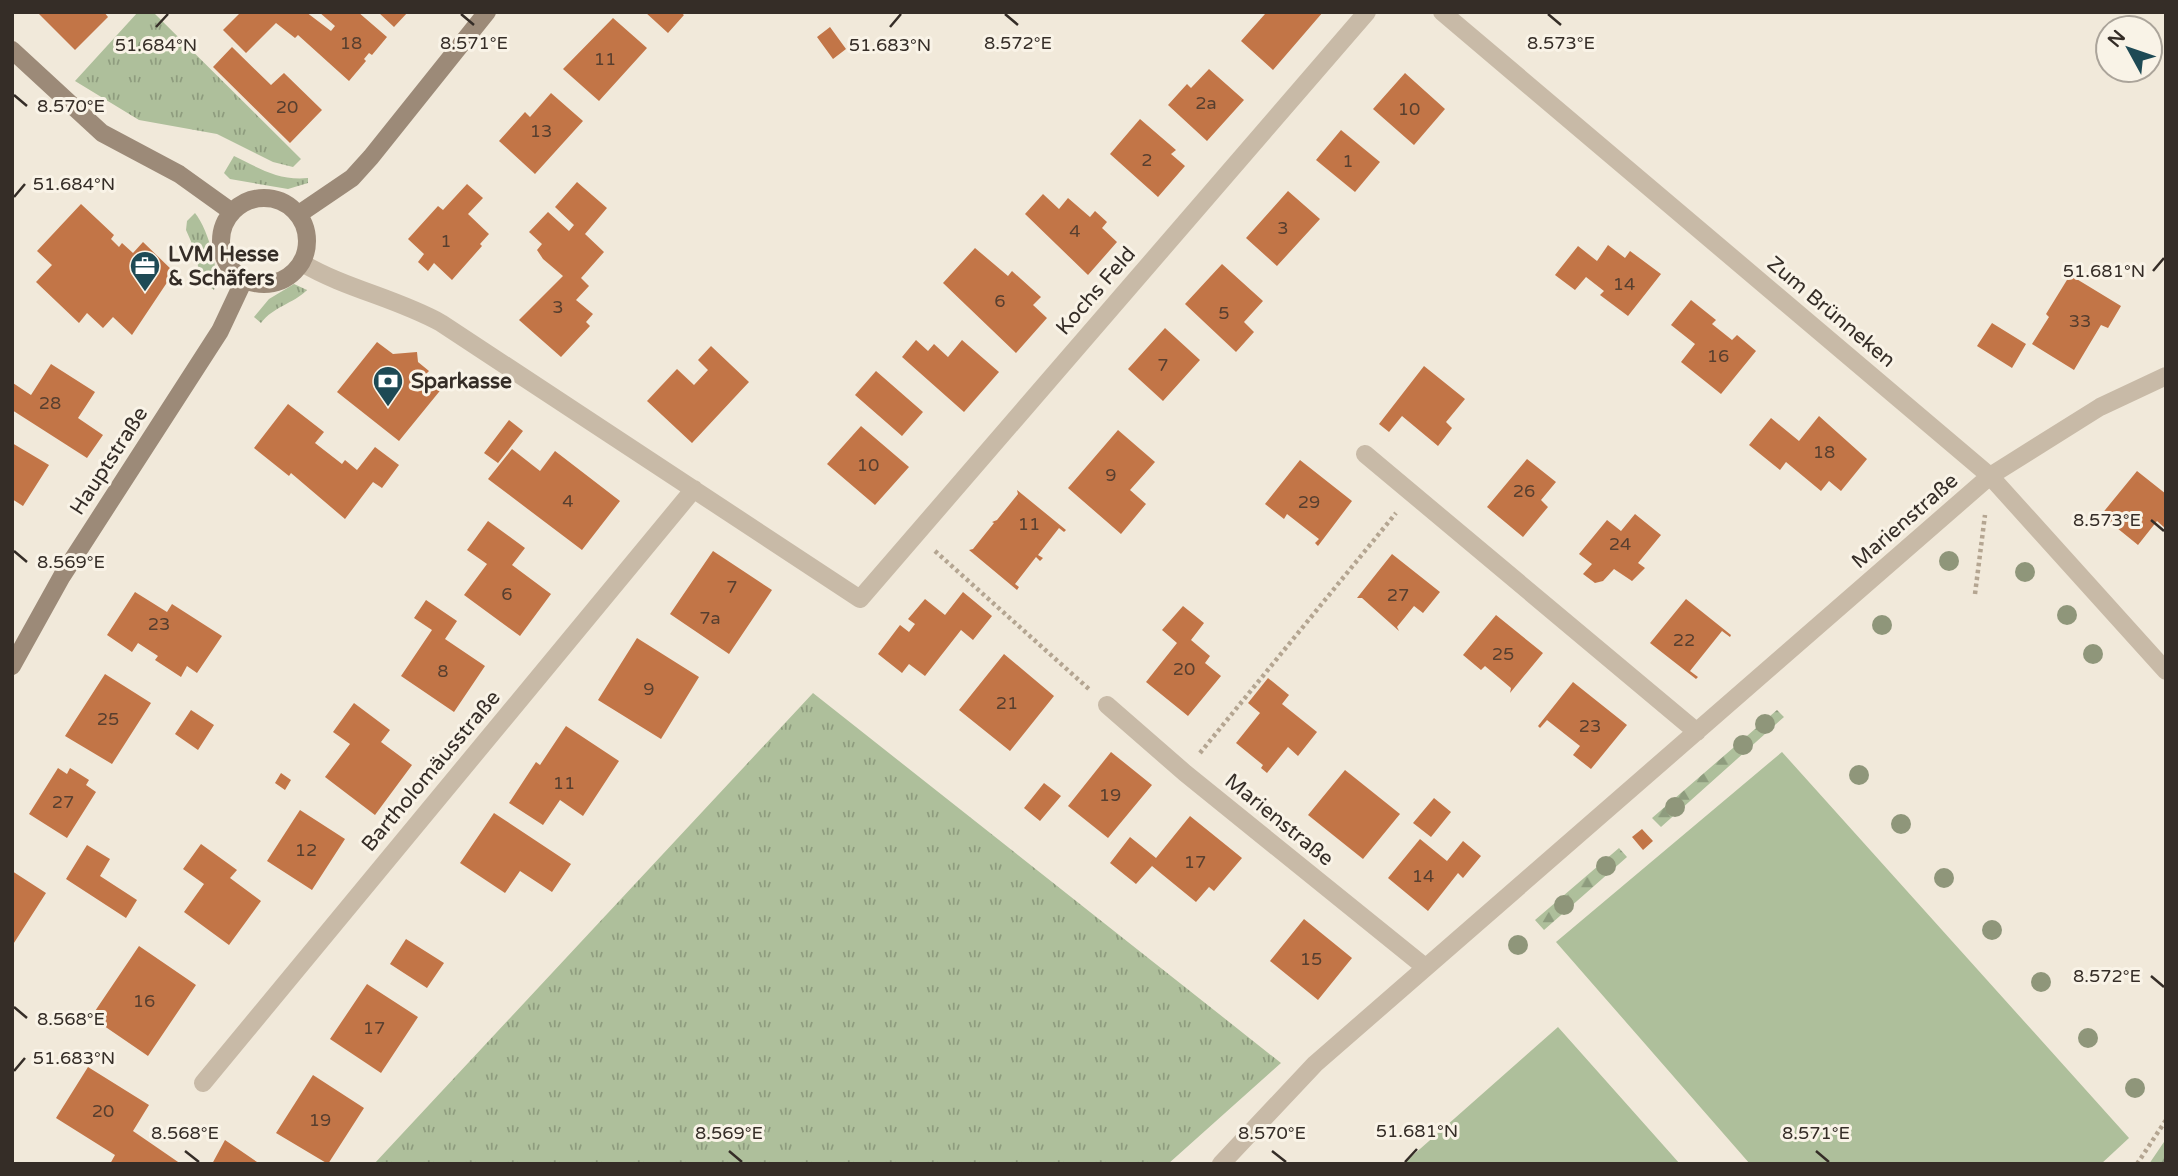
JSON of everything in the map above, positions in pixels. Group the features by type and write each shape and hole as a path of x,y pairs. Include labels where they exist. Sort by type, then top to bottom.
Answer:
{"main road":[{"path":"299,214 343,184 371,157 487,12"},
{"path":"12,50 102,133 179,174 232,212"},
{"path":"266,197 290,206 299,214 308,238 302,263 291,275 276,283 260,285 244,280 233,272 221,249 225,222 232,212 242,204 266,197"},
{"name":"Hauptstraße","path":"12,666 62,576 220,331 244,280"}],"street":[{"name":"Kochs Feld","path":"694,488 860,599 1367,12"},
{"name":"Zum Brünneken","path":"1442,12 1990,476 2166,671"},
{"path":"302,263 354,287 408,305 441,323 694,488"},
{"name":"Marienstraße","path":"1221,1164 1315,1064 1990,476 2100,407 2166,376"},
{"path":"1365,454 1697,732"},
{"name":"Bartholomäusstraße","path":"203,1083 694,488"},
{"name":"Marienstraße","path":"1107,705 1185,773 1425,967"}],"path":[{"path":"1975,594 1990,476"},
{"path":"1185,773 1412,495"},
{"path":"916,534 1107,705"},
{"path":"2137,1164 2166,1120"}],"green space":[{"path":"138,12 153,12 301,159 293,167 273,162 217,134 139,120 75,81"},
{"path":"234,156 278,176 308,178 308,183 288,189 230,179 224,173"},
{"path":"195,213 212,250 216,272 214,290 199,279 197,255 186,230 187,221"},
{"path":"294,284 307,290 261,323 254,317 269,299"},
{"path":"813,693 1281,1063 1168,1164 374,1164"},
{"path":"1777,710 1784,717 1661,827 1652,818"},
{"path":"1782,752 2129,1138 2101,1164 1750,1164 1556,942"},
{"path":"1619,848 1627,857 1544,930 1535,920"},
{"path":"1558,1027 1680,1164 1403,1164"},
{"path":"2166,1139 2166,1164 2149,1164"}],"building":[{"path":"37,12 104,12 108,17 75,50"},
{"path":"241,12 306,12 331,31 335,26 319,12 358,12 387,37 372,55 369,53 364,59 366,61 349,81 298,35 295,38 276,23 246,53 223,30"},
{"path":"378,12 408,12 394,27"},
{"path":"645,12 680,12 684,15 668,33"},
{"path":"1262,12 1323,12 1273,70 1241,41 1265,14"},
{"path":"613,18 647,48 599,101 563,69"},
{"path":"830,27 846,49 833,59 817,37"},
{"path":"232,47 271,85 284,73 322,110 290,143 213,67"},
{"path":"1209,69 1244,100 1207,141 1168,105 1187,84 1191,88"},
{"path":"1405,73 1445,109 1414,145 1373,109"},
{"path":"551,93 583,121 535,174 499,141 525,112 530,117"},
{"path":"1140,119 1176,150 1171,154 1185,166 1158,197 1110,154"},
{"path":"1341,130 1380,162 1355,192 1316,160"},
{"path":"577,182 607,208 585,234 604,252 581,278 589,286 576,300 593,314 586,322 590,326 561,357 519,320 563,276 543,259 537,250 542,244 529,232 548,212 569,231 574,225 555,207"},
{"path":"467,184 483,198 468,214 489,234 452,280 434,263 428,271 418,262 424,254 408,239 438,206 443,210"},
{"path":"1288,191 1320,219 1277,266 1246,238"},
{"path":"1043,194 1059,209 1068,198 1090,217 1095,211 1107,222 1102,228 1117,242 1088,275 1025,214"},
{"path":"81,204 114,235 111,239 119,247 122,243 133,253 143,242 174,272 132,335 113,317 103,328 87,313 79,323 36,282 52,265 37,251"},
{"path":"1608,245 1625,258 1630,251 1661,274 1628,316 1600,295 1604,291 1586,277 1575,290 1555,275 1578,246 1597,261"},
{"path":"975,248 1008,276 1012,271 1041,297 1033,305 1047,318 1016,353 943,283"},
{"path":"1222,264 1263,301 1244,322 1254,332 1236,352 1185,304"},
{"path":"2070,275 2121,306 2108,328 2101,325 2074,370 2032,344 2049,317 2046,314"},
{"path":"1691,300 1716,320 1712,324 1732,340 1737,335 1756,351 1721,394 1681,362 1695,344 1671,325"},
{"path":"1992,323 2026,344 2012,368 1977,346"},
{"path":"1165,328 1200,360 1163,401 1128,369"},
{"path":"916,340 928,351 934,344 948,357 962,340 999,372 964,412 902,357"},
{"name":"Sparkasse","path":"377,342 393,354 417,352 418,362 429,371 426,374 443,387 399,441 337,392"},
{"path":"711,346 749,382 692,443 647,401 677,369 694,385 708,370 698,360"},
{"path":"51,364 95,392 78,418 103,435 87,458 12,410 13,383 31,395"},
{"path":"1424,366 1465,399 1446,422 1452,428 1438,446 1402,416 1389,432 1379,424"},
{"path":"876,371 923,412 902,436 855,395"},
{"path":"288,404 324,432 315,443 342,464 345,460 357,470 375,447 399,465 382,488 373,482 345,519 291,473 289,476 254,448"},
{"path":"1819,416 1867,459 1841,491 1829,481 1821,491 1786,462 1780,470 1749,445 1771,418 1799,441"},
{"path":"509,420 523,431 498,463 484,453"},
{"path":"861,426 909,467 875,505 827,464"},
{"path":"1118,430 1155,462 1130,490 1146,504 1121,534 1068,488"},
{"path":"12,443 49,465 23,506 12,499"},
{"path":"512,449 540,471 555,451 620,501 582,550 488,479"},
{"path":"1527,459 1556,482 1541,500 1548,507 1523,537 1487,507"},
{"path":"1300,460 1352,501 1318,546 1315,543 1319,539 1287,514 1284,519 1265,504"},
{"path":"2137,471 2166,494 2166,529 2157,521 2138,545 2101,515"},
{"path":"1017,490 1066,530 1064,532 1059,528 1038,555 1043,558 1040,561 1036,557 1015,584 1019,587 1017,590 969,550 973,549 994,523 992,522 997,520 1018,494"},
{"path":"1635,514 1661,535 1638,563 1645,568 1632,581 1614,569 1603,581 1595,583 1583,574 1592,564 1579,554 1607,520 1621,531"},
{"path":"488,521 525,548 512,565 551,594 520,636 464,595 487,564 467,550"},
{"path":"713,551 772,590 729,654 670,614"},
{"path":"1392,554 1440,592 1423,613 1414,606 1397,627 1399,631 1362,598 1357,598"},
{"path":"135,592 167,612 172,604 222,636 197,673 187,666 181,677 155,660 158,656 138,643 132,652 107,635"},
{"path":"963,592 992,616 973,640 961,630 925,676 909,664 902,673 878,654 900,625 909,632 915,624 908,619 925,599 945,615"},
{"path":"1686,599 1731,635 1730,637 1722,631 1690,671 1698,677 1696,679 1650,643"},
{"path":"426,600 457,621 445,639 485,666 454,712 401,676 432,630 414,618"},
{"path":"1183,606 1204,623 1191,640 1210,656 1205,663 1221,676 1188,716 1146,682 1177,643 1162,630"},
{"path":"1496,615 1543,653 1510,693 1511,688 1485,666 1481,670 1463,655"},
{"path":"637,638 699,677 661,739 598,700"},
{"path":"1004,654 1054,696 1010,751 959,710"},
{"path":"105,674 151,703 112,764 65,736"},
{"path":"1268,678 1289,695 1282,704 1317,732 1298,756 1288,747 1267,773 1261,768 1263,765 1236,743 1260,713 1248,703"},
{"path":"1573,682 1627,725 1591,769 1573,755 1580,746 1547,720 1540,728 1538,726"},
{"path":"354,703 390,730 381,742 412,765 375,815 325,777 350,744 333,732"},
{"path":"191,710 214,725 198,750 175,734"},
{"path":"566,726 619,761 583,816 560,800 543,825 509,803 536,762 540,765"},
{"path":"1111,752 1152,785 1108,838 1068,806"},
{"path":"58,768 67,774 70,768 89,780 86,785 96,792 67,838 29,814"},
{"path":"1345,770 1400,814 1363,859 1308,815"},
{"path":"281,773 291,780 285,790 275,783"},
{"path":"1044,783 1061,796 1040,821 1024,808"},
{"path":"1434,798 1451,812 1431,837 1413,823"},
{"path":"300,810 345,839 312,890 267,861"},
{"path":"494,813 571,864 552,892 520,871 505,893 460,863"},
{"path":"1190,816 1242,858 1214,891 1209,887 1196,902 1152,866 1136,884 1110,863 1130,837 1156,858"},
{"path":"1642,829 1653,841 1643,850 1632,837"},
{"path":"1420,839 1447,861 1463,841 1481,856 1463,878 1458,873 1428,911 1388,878"},
{"path":"201,844 237,870 230,878 261,901 229,945 184,912 204,884 183,869"},
{"path":"87,845 110,859 100,876 137,900 126,918 66,879"},
{"path":"12,871 46,893 12,946"},
{"path":"1304,919 1352,958 1318,1000 1270,961"},
{"path":"406,939 444,963 427,988 390,964"},
{"path":"139,946 196,985 148,1056 91,1017"},
{"path":"367,984 418,1017 381,1073 330,1039"},
{"path":"88,1067 149,1105 133,1131 181,1164 110,1164 115,1155 56,1118"},
{"path":"313,1075 364,1108 328,1164 276,1133"},
{"path":"225,1140 260,1164 212,1164"}],"place":[{"name":"LVM Hesse & Schäfers","path":"145,293"},
{"name":"Sparkasse","path":"388,408"}]}
